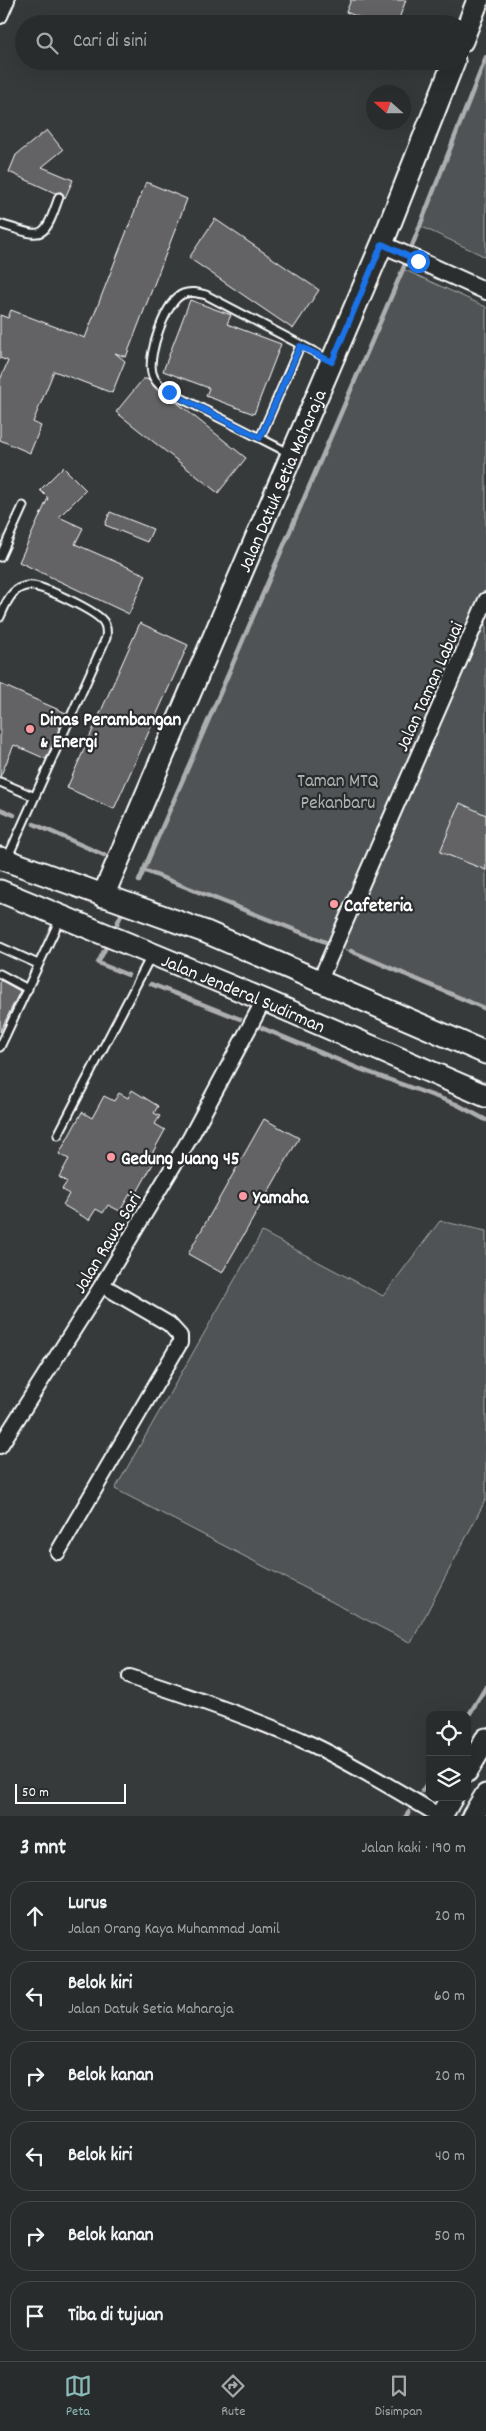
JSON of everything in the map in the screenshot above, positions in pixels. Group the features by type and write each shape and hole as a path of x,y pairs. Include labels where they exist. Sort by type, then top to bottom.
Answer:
{"main road":[{"path":"471,18 478,0"},
{"name":"Jalan Datuk Setia Maharaja","path":"103,896 382,244 450,70"},
{"name":"Jalan Jenderal Sudirman","path":"3,859 206,932 486,1053"},
{"name":"Jalan Jenderal Sudirman","path":"0,891 264,1000 486,1096"},
{"path":"409,1062 486,1110"},
{"path":"471,1764 486,1739"},
{"path":"473,1816 486,1796"},
{"path":"440,1816 449,1801"}],"street":[{"path":"0,16 7,0"},
{"path":"382,244 486,291"},
{"name":"Jalan Taman Labuai","path":"320,980 486,600"},
{"name":"Jalan Rawa Sari","path":"0,1446 102,1285 190,1138 264,1000"},
{"path":"58,1552 180,1343 180,1336 169,1324 102,1285"},
{"path":"130,1677 209,1703 313,1745 349,1763 440,1816"}],"lane":[{"path":"0,224 34,234 42,233 48,227 60,197"},
{"path":"292,454 169,392 157,383 152,373 150,360 162,323 172,301 182,294 194,292 206,295 332,362"},
{"path":"260,438 300,346"},
{"path":"0,556 23,506"},
{"path":"0,618 10,597 18,589 31,585 47,589 95,614 103,620 107,629 106,638 35,797 3,859"},
{"path":"0,782 35,797"},
{"path":"0,1047 62,916"},
{"path":"0,947 38,964"},
{"path":"58,1135 153,954"},
{"path":"0,974 28,989"}],"green space":[{"path":"486,57 486,257 420,226"},
{"name":"Taman MTQ Pekanbaru","path":"403,269 486,307 486,1009 357,954 143,870"},
{"path":"440,1221 486,1231 486,1499 411,1643 115,1489 262,1232 383,1296"}],"building":[{"path":"351,0 406,0 400,15 354,15 346,12"},
{"path":"47,130 63,150 42,167 73,180 65,198 61,192 55,193 9,172 16,155"},
{"path":"146,182 187,199 126,357 115,353 125,361 112,393 54,371 33,422 41,426 30,453 0,440 0,380 8,361 0,358 0,315 8,318 11,310 85,338"},
{"path":"215,219 319,290 293,329 189,258"},
{"path":"190,300 231,315 227,324 281,344 254,414 206,396 209,388 163,371"},
{"path":"143,379 147,379 158,390 175,401 246,458 218,493 116,412"},
{"path":"63,467 86,490 59,517 83,528 75,544 146,575 129,614 19,562 48,498 40,490"},
{"path":"110,512 153,529 147,542 105,525"},
{"path":"140,623 188,645 114,809 67,788"},
{"name":"Dinas Perambangan & Energi","path":"0,684 66,713 46,759 14,745 0,777"},
{"path":"460,803 486,815 486,870 440,852"},
{"path":"0,980 20,991 0,1032"},
{"name":"Gedung Juang 45","path":"132,1090 158,1106 154,1113 160,1116 155,1124 165,1130 153,1152 158,1155 135,1196 130,1194 120,1211 108,1205 103,1213 96,1209 89,1220 63,1205 69,1194 62,1189 67,1182 59,1177 69,1159 59,1154 82,1112 92,1118 104,1096 114,1101 119,1093 128,1098"},
{"name":"Yamaha","path":"264,1119 299,1138 222,1273 188,1254"}],"waterway":[{"path":"139,881 403,269 486,57"},
{"path":"0,809 14,815"},
{"path":"34,824 104,855"},
{"path":"143,870 328,943"},
{"path":"115,928 124,909"},
{"path":"107,945 98,963 128,975"},
{"path":"351,951 486,1009"},
{"path":"151,984 240,1019"},
{"path":"262,1028 360,1069 456,1104 486,1120"},
{"path":"471,1711 486,1687"},
{"path":"422,1791 426,1785"},
{"path":"406,1816 409,1812"}],"place":[{"name":"Dinas Perambangan & Energi","path":"30,729"},
{"name":"Cafeteria","path":"334,904"},
{"name":"Gedung Juang 45","path":"111,1157"},
{"name":"Yamaha","path":"243,1196"}],"route":[{"path":"169,392 260,438 300,346 332,362 382,244 418,261"}]}
